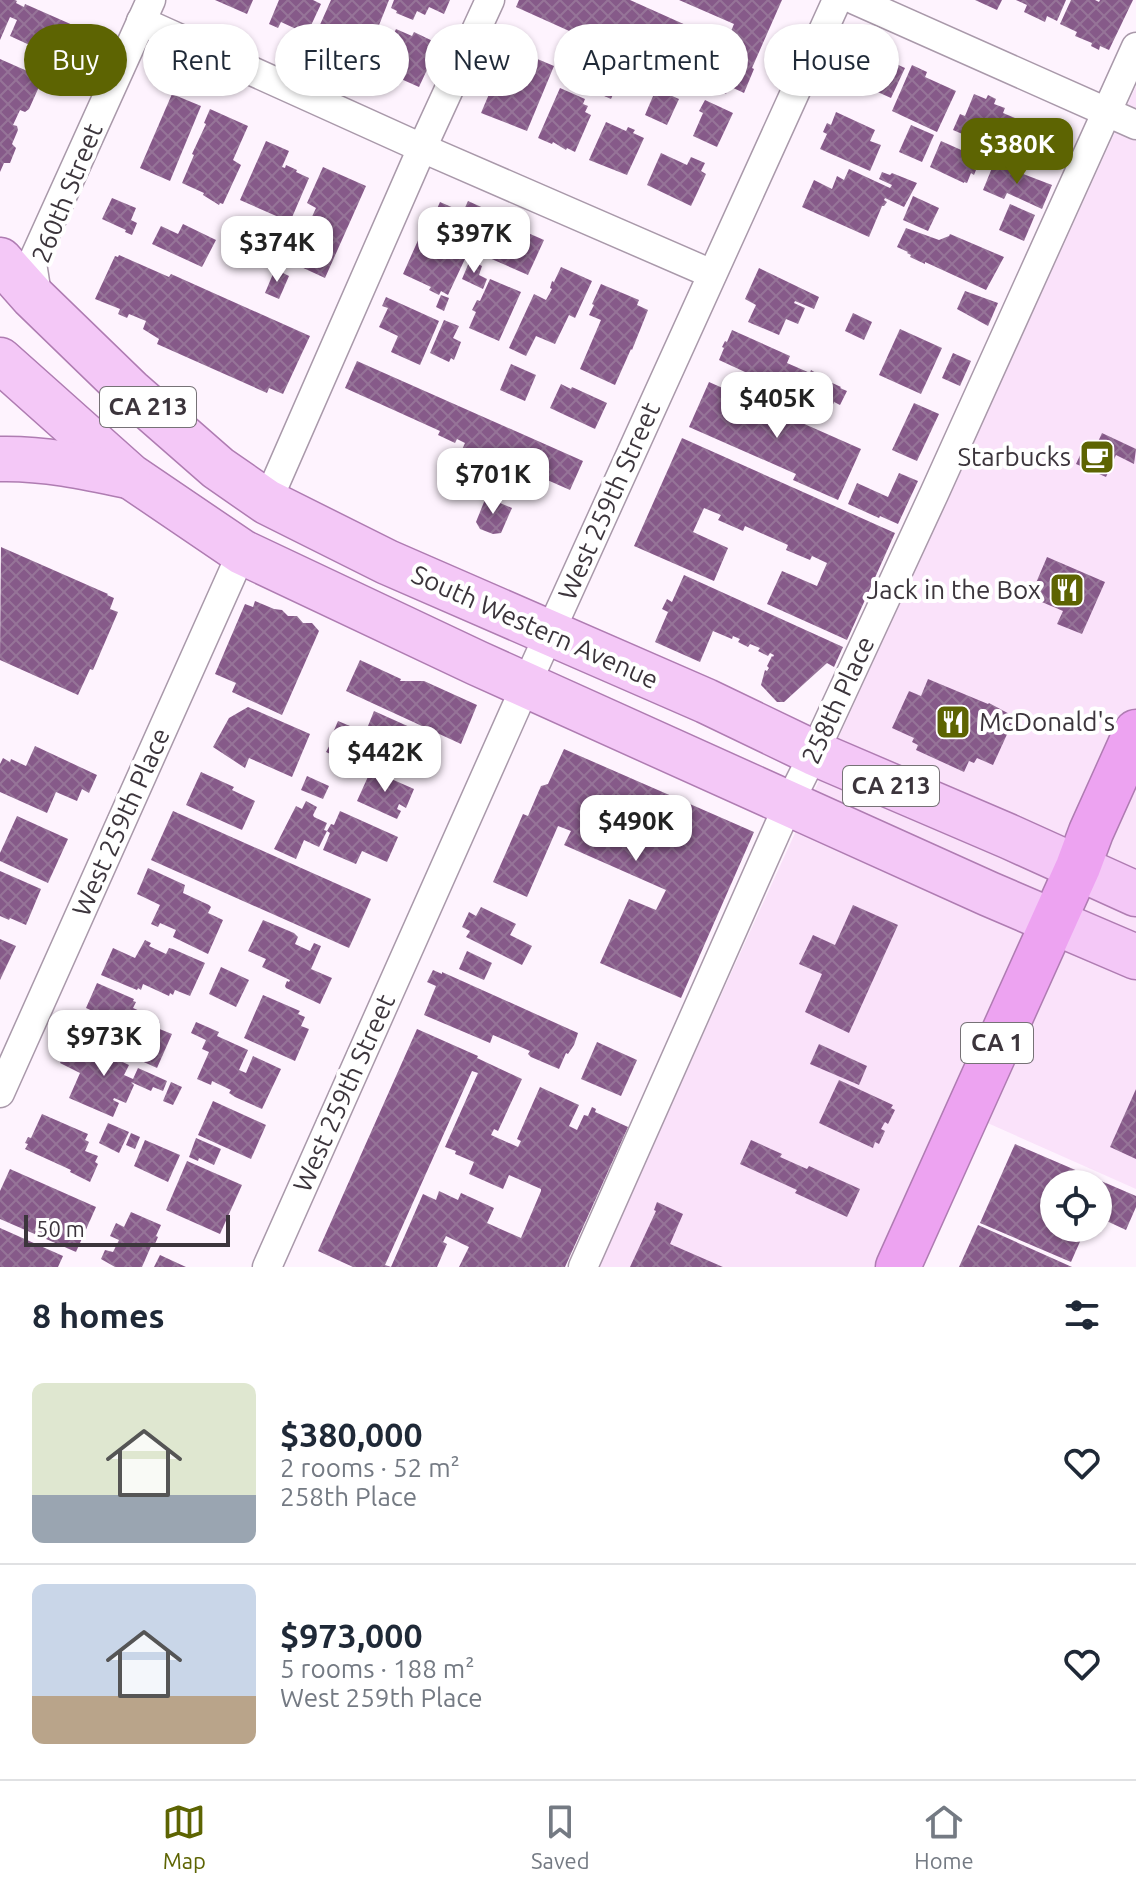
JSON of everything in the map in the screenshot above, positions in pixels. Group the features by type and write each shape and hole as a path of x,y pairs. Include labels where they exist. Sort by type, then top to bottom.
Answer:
{"highway":[{"name":"CA 1","path":"898,1267 1136,732"}],"main road":[{"name":"South Western Avenue","path":"0,260 38,302 130,391 218,468 267,502 387,562 1136,894"},
{"path":"0,360 38,302"},
{"name":"CA 213","path":"0,360 130,476 242,552 526,685 1136,957"},
{"path":"0,459 35,460 130,476"}],"street":[{"path":"267,502 490,0"},
{"name":"West 259th Street","path":"267,1267 549,633 837,0"},
{"path":"855,0 1136,125"},
{"path":"146,10 422,148 712,274"},
{"name":"260th Street","path":"38,302 32,263 146,10"},
{"name":"258th Place","path":"583,1267 789,803 1136,47"},
{"name":"West 259th Place","path":"0,1093 242,552"}],"shaded area":[{"path":"1136,86 1136,1189 1112,1178 1112,1170 1093,1170 947,1105 874,1267 597,1267"}],"building":[{"path":"0,0 15,0 24,7 25,4 70,24 24,24 24,42 10,36 17,20 10,17 0,40"},
{"path":"215,0 253,0 247,14"},
{"path":"279,0 313,0 321,4 312,24 281,22 275,27 269,24"},
{"path":"331,0 389,0 379,24 320,24"},
{"path":"394,0 450,0 444,14 429,7 425,15 417,11 413,20 391,8"},
{"path":"519,0 630,0 684,24 554,24 516,7"},
{"path":"679,0 782,0 771,24 764,24 764,41 748,83 748,24 734,24"},
{"path":"975,0 1002,0 997,10"},
{"path":"1016,0 1066,0 1057,21 1047,16 1045,22 1024,12 1027,5"},
{"path":"1071,0 1133,0 1109,50 1091,46 1092,43 1075,36 1077,32 1060,24"},
{"path":"414,32 425,37 425,74 419,87 409,83 409,35 412,36"},
{"path":"0,59 24,70 24,96 35,96 29,109 25,112 20,110 13,125 18,130 12,144 16,148 10,163 4,163 0,172"},
{"path":"538,59 554,66 527,131 481,113 488,96 538,96"},
{"path":"899,65 905,68 899,81"},
{"path":"912,65 927,72 925,77 956,91 937,132 892,111"},
{"path":"974,94 996,99 994,104 1005,108 1003,113 1029,124 1031,120 1044,126 1046,122 1055,126 1053,130 1065,135 1053,161 1045,157 1041,166 1025,155 1018,171 996,161 1005,140 972,126 967,136 953,130 960,114 965,116"},
{"path":"171,96 201,106 170,181 140,168"},
{"path":"556,96 585,99 583,104 588,106 585,112 591,115 575,152 538,138"},
{"path":"653,96 679,99 667,125 645,115"},
{"path":"705,100 733,113 717,147 693,136"},
{"path":"210,109 248,126 233,160 241,165 223,204 219,205 204,193 182,183"},
{"path":"836,112 875,130 870,141 881,145 870,171 820,149 827,134 823,132 827,123 831,125"},
{"path":"606,122 626,131 628,127 644,138 627,175 589,160"},
{"path":"911,125 934,135 922,162 899,152"},
{"path":"266,141 289,151 282,167 286,165 309,178 290,222 240,200"},
{"path":"941,141 977,157 972,168 976,170 974,175 971,173 967,183 930,167"},
{"path":"661,153 687,165 691,157 705,163 701,171 706,174 691,206 647,185"},
{"path":"994,163 1052,185 1042,209 1007,193 1004,199 983,190"},
{"path":"323,167 366,186 325,278 299,266 310,240 293,232 300,217 310,221 316,208 307,203"},
{"path":"849,169 890,188 892,185 879,179 882,172 917,183 904,207 885,198 887,202 882,206 869,237 802,207 814,180 832,189 837,176 844,180"},
{"path":"913,196 939,208 928,231 903,220"},
{"path":"112,198 136,208 131,220 137,223 132,235 102,219"},
{"path":"468,201 488,210 448,295 441,291 439,295 429,290 431,287 403,274 432,209 436,211 440,202 463,212"},
{"path":"1010,204 1035,215 1024,241 999,230"},
{"path":"503,222 544,240 528,275 487,257"},
{"path":"183,224 216,240 202,267 152,244 161,226 178,234"},
{"path":"906,228 939,240 950,234 1004,257 986,290 910,257 908,252 897,247"},
{"path":"115,256 169,277 171,274 310,336 283,394 269,388 267,393 157,344 159,339 143,329 146,321 129,314 127,318 118,314 120,309 95,299"},
{"path":"470,260 482,266 479,275 487,279 483,289 462,279"},
{"path":"561,267 592,281 575,318 569,315 555,344 536,336 526,356 509,348 534,294 546,300 552,289 552,281"},
{"path":"759,268 819,297 814,309 795,301 805,308 798,324 786,319 779,335 748,322 756,305 745,299"},
{"path":"275,269 289,276 279,299 265,293"},
{"path":"490,279 521,292 499,341 469,328 476,312 472,310"},
{"path":"601,284 639,300 637,305 648,310 615,385 580,369 601,320 589,315"},
{"path":"965,291 998,303 988,326 957,309"},
{"path":"441,295 449,298 444,311 436,307"},
{"path":"386,297 439,321 420,365 391,352 398,336 379,327 388,308 382,306"},
{"path":"853,313 872,322 864,340 845,331"},
{"path":"444,320 459,326 453,338 461,342 454,360 451,358 449,362 430,353"},
{"path":"900,329 942,348 921,394 879,375"},
{"path":"732,330 790,356 787,363 810,373 811,370 847,391 840,405 834,402 828,417 818,412 816,416 811,410 768,389 771,384 719,360 722,347"},
{"path":"953,353 971,361 960,386 942,378"},
{"path":"357,361 583,461 570,490 486,453 481,464 460,454 465,443 457,439 455,443 438,435 440,431 345,388"},
{"path":"511,364 536,375 525,401 500,390"},
{"path":"709,382 861,449 838,500 793,480 796,474 689,427"},
{"path":"561,384 607,403 595,429 550,408"},
{"path":"914,403 939,414 917,461 892,450"},
{"name":"Starbucks","path":"1102,433 1136,449 1134,464 1116,455 1106,477 1076,464 1086,442 1096,446"},
{"path":"682,438 895,533 847,640 767,604 782,571 817,586 827,563 786,550 788,545 745,526 743,531 718,520 721,515 704,508 693,532 728,548 714,581 634,546"},
{"path":"899,473 918,481 898,524 848,504 857,483 888,497"},
{"path":"486,497 512,508 501,533 493,534 480,529 476,522"},
{"path":"1,547 114,598 110,609 118,612 93,670 90,669 78,695 0,660"},
{"name":"Jack in the Box","path":"1047,557 1105,582 1082,634 1057,624 1063,611 1030,597"},
{"path":"684,575 843,647 834,667 827,663 784,702 777,702 761,685 774,655 770,653 768,656 758,651 760,648 750,644 748,647 738,642 740,639 713,631 700,662 655,642 668,612 662,609 667,599 672,602"},
{"path":"255,601 282,610 288,616 297,616 303,623 312,623 319,631 282,715 232,692 236,683 215,674 245,604 253,607"},
{"path":"360,660 400,681 424,681 477,705 461,744 346,691"},
{"name":"McDonald's","path":"928,679 989,703 1015,717 993,765 977,758 974,763 969,761 964,772 916,750 918,745 912,742 914,738 892,728 909,691 921,696"},
{"path":"248,707 310,734 292,777 249,758 245,768 213,747 229,718"},
{"path":"374,711 432,737 429,744 436,747 425,767 368,739 371,733 366,731"},
{"path":"338,721 362,731 355,745 332,735"},
{"path":"333,739 360,751 354,765 326,752"},
{"path":"35,746 97,775 89,793 82,789 77,801 56,792 47,813 0,792 0,764 3,758 26,766"},
{"path":"564,749 754,832 681,998 600,963 629,899 656,910 666,890 564,845 571,831 558,826 527,897 493,882 523,814 528,816 541,786 548,784"},
{"path":"371,770 414,789 406,808 399,804 397,809 401,811 397,819 357,801"},
{"path":"201,772 255,801 242,830 186,805"},
{"path":"307,776 329,786 323,799 301,790"},
{"path":"306,801 317,807 313,815 327,823 324,830 327,831 319,847 304,840 296,859 274,849 296,806 302,809"},
{"path":"173,811 371,899 349,948 151,860"},
{"path":"340,811 398,837 387,862 362,851 356,864 323,850 330,833 327,831 331,824 334,825"},
{"path":"17,816 68,839 48,883 0,861 0,853"},
{"path":"148,868 185,885 183,893 209,905 208,913 223,920 208,954 173,937 176,930 160,923 158,927 151,924 160,905 137,894"},
{"path":"0,871 41,889 26,925 0,916"},
{"path":"853,905 898,925 849,1033 805,1012 822,974 799,964 813,935 835,945"},
{"path":"481,907 516,924 510,935 532,946 522,965 466,937 470,931 462,927 469,912 476,916"},
{"path":"263,920 294,933 298,937 295,944 310,951 314,943 321,946 311,969 332,978 320,1004 286,988 290,980 262,967 266,959 248,951"},
{"path":"0,939 16,946 0,980"},
{"path":"145,940 151,943 149,946 166,954 169,948 205,963 190,996 175,990 169,996 143,984 141,990 137,990 101,975 113,948 135,958"},
{"path":"467,951 492,963 484,980 459,969"},
{"path":"221,967 249,980 236,1007 209,994"},
{"path":"433,970 578,1033 559,1069 531,1057 528,1054 530,1051 493,1035 490,1043 424,1015 436,986 427,982"},
{"path":"97,983 134,999 133,1008 158,1019 157,1028 172,1034 157,1068 123,1052 127,1045 108,1036 106,1041 101,1039 108,1018 86,1008"},
{"path":"263,995 300,1011 298,1014 305,1017 301,1026 309,1029 295,1061 244,1038"},
{"path":"196,1022 248,1050 239,1070 246,1073 253,1056 281,1069 262,1109 235,1097 229,1093 231,1090 212,1081 211,1085 197,1079 209,1052 202,1049 206,1040 191,1033"},
{"path":"417,1029 522,1079 498,1131 494,1129 491,1135 518,1147 521,1141 517,1139 540,1087 579,1105 569,1126 577,1130 592,1107 596,1109 595,1112 628,1127 565,1267 459,1267 469,1247 446,1236 443,1242 447,1244 437,1267 391,1267 353,1267 318,1251","holes":["472,1071 478,1073 445,1147 474,1162 469,1174 503,1189 509,1175 541,1189 521,1238 487,1223 494,1208 461,1193 458,1200 439,1191 436,1200 423,1194 391,1267 385,1265"]},
{"path":"71,1038 129,1065 124,1075 133,1079 138,1068 167,1081 163,1091 153,1087 151,1091 131,1082 134,1085 126,1103 114,1098 119,1103 113,1117 69,1098 80,1073 60,1063"},
{"path":"597,1042 637,1060 621,1096 581,1079"},
{"path":"819,1044 867,1066 859,1085 810,1064"},
{"path":"839,1080 893,1105 891,1108 895,1110 888,1124 885,1122 881,1129 885,1131 879,1144 875,1142 873,1148 819,1123"},
{"path":"171,1082 182,1087 173,1105 163,1101"},
{"path":"1136,1089 1136,1159 1110,1147"},
{"path":"213,1101 266,1125 251,1159 198,1135"},
{"path":"42,1114 88,1134 85,1151 98,1156 90,1182 25,1149 28,1144 25,1143 28,1137 31,1138"},
{"path":"108,1123 129,1132 119,1153 99,1143"},
{"path":"131,1133 140,1137 135,1149 126,1145"},
{"path":"196,1138 221,1149 214,1165 189,1157"},
{"path":"145,1140 180,1155 168,1182 134,1166"},
{"path":"751,1140 782,1154 780,1157 807,1169 809,1166 860,1189 847,1217 740,1164"},
{"path":"1015,1144 1076,1170 1040,1170 1040,1242 1080,1242 1071,1262 980,1223"},
{"path":"187,1161 242,1185 220,1234 166,1210"},
{"path":"10,1169 96,1207 76,1252 0,1219 0,1191"},
{"path":"1112,1186 1136,1196 1136,1207 1126,1230 1112,1224"},
{"path":"657,1202 683,1214 670,1244 723,1267 630,1267 656,1211"},
{"path":"131,1212 161,1225 158,1237 142,1267 115,1267 101,1259 105,1250 113,1252 119,1240 110,1236 116,1223 124,1227"},
{"path":"978,1225 1072,1267 959,1267"},
{"path":"0,1228 63,1256 58,1267 0,1267"},
{"path":"160,1255 186,1267 154,1267"}],"place":[{"name":"Starbucks","path":"1097,457"},
{"name":"Jack in the Box","path":"1067,590"},
{"name":"McDonald's","path":"953,722"}]}
